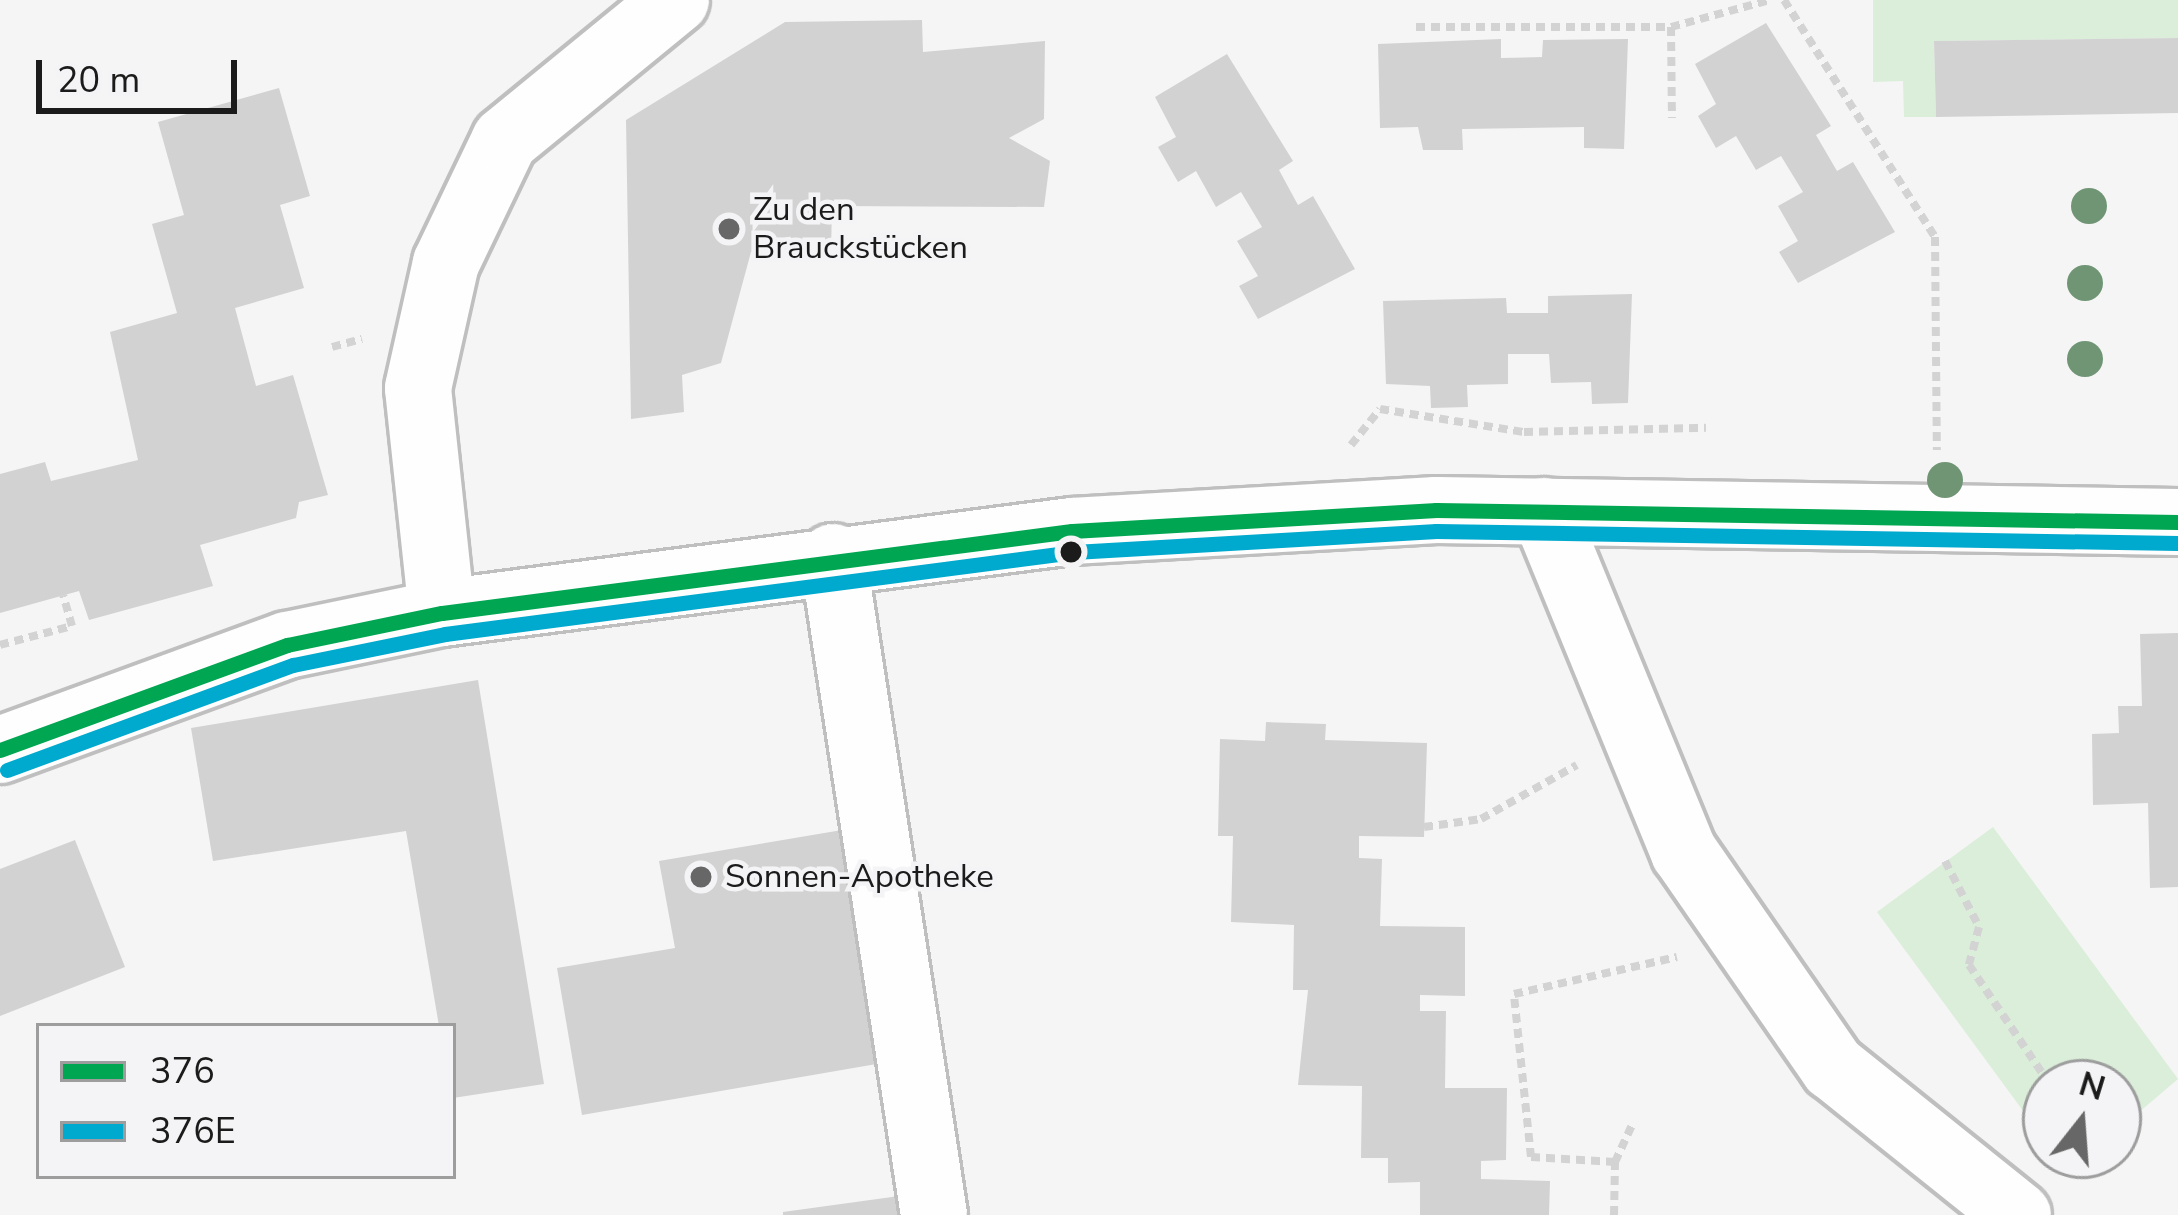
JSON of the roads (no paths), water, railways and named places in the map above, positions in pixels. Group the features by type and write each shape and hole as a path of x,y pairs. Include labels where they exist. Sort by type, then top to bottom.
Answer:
{"street":[{"path":"442,613 418,388 446,263 506,140 676,0"},
{"path":"0,749 287,645 442,613 815,559 1072,531 1544,511 1941,523 2178,523"},
{"path":"1544,511 1684,852 1833,1067 2018,1215"},
{"path":"815,559 826,644"},
{"path":"815,559 934,1215"}],"place":[{"name":"Zu den Brauckstücken","path":"729,229"},
{"name":"Sonnen-Apotheke","path":"701,877"}]}
